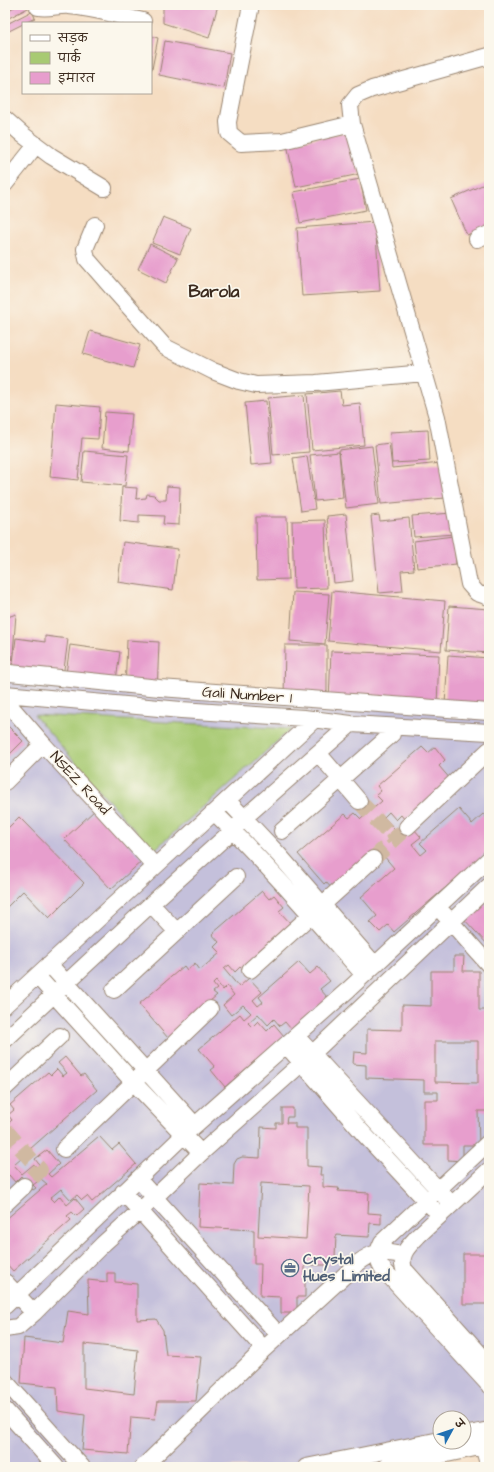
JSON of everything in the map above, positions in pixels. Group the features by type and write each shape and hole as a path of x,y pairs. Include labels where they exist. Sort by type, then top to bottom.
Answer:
{"street":[{"path":"37,5 38,7 46,8 67,6 82,8 143,22"},
{"path":"251,5 228,122 229,133 241,143 282,141 352,124"},
{"path":"489,56 372,89 358,96 350,105 352,124 437,416 469,584 477,593 489,596"},
{"path":"5,119 51,156 104,188"},
{"path":"5,184 36,145"},
{"path":"95,225 86,249 87,259 165,347 213,371 239,381 256,384 316,383 424,373"},
{"name":"Gali Number 1","path":"5,671 10,673 160,688 489,712"},
{"path":"5,694 85,702 314,719 351,724 489,732"},
{"name":"NSEZ Road","path":"5,700 43,744 155,866"},
{"path":"5,1005 314,719"},
{"path":"5,1040 233,830 244,818 351,724"},
{"path":"282,831 392,734"},
{"path":"5,782 43,744"},
{"path":"407,827 489,750"},
{"path":"318,753 359,801"},
{"path":"226,800 244,818 317,911 369,970"},
{"path":"214,812 317,911"},
{"path":"250,970 373,859"},
{"path":"5,1306 123,1192 190,1130 349,989 489,860"},
{"path":"114,990 236,877"},
{"path":"5,1313 11,1328 34,1313 103,1244 155,1198 201,1153 307,1058 450,921 489,886"},
{"path":"151,904 177,932"},
{"path":"438,907 489,965"},
{"path":"49,964 146,1071 190,1130 201,1153"},
{"path":"37,976 134,1083 190,1130"},
{"path":"349,989 362,1006"},
{"path":"64,1149 210,1009"},
{"path":"5,1088 60,1036"},
{"path":"291,1040 307,1058 363,1133 432,1195 452,1204"},
{"path":"307,1058 376,1122 432,1195 440,1215"},
{"path":"226,1098 242,1116"},
{"path":"363,1133 376,1122"},
{"path":"489,1142 382,1242 377,1252 378,1260 382,1268 452,1333 489,1364"},
{"path":"489,1170 408,1246 401,1261 404,1269 489,1385"},
{"path":"138,1179 280,1335"},
{"path":"5,1204 24,1186"},
{"path":"123,1192 264,1349"},
{"path":"143,1467 264,1349 358,1263 377,1252 403,1255"},
{"path":"5,1282 34,1313"},
{"path":"5,1382 82,1467"},
{"path":"5,1410 56,1467"},
{"path":"18,1425 32,1412"},
{"path":"472,1433 489,1430"},
{"path":"306,1467 432,1442"},
{"path":"386,1467 486,1446 489,1467"}],"shaded area":[{"path":"5,677 489,712 489,1431 472,1435 472,1410 432,1410 432,1444 337,1467 5,1467"}],"green space":[{"path":"34,715 291,729 153,851"}],"building":[{"path":"18,5 26,5 28,8 5,20 5,12"},
{"path":"163,5 218,5 209,38 163,23"},
{"path":"32,11 35,18 27,22 22,22 22,24 5,33 5,25"},
{"path":"152,36 158,38 152,69"},
{"path":"165,41 230,53 224,88 159,75"},
{"path":"351,131 360,174 296,187 287,144"},
{"path":"360,179 366,210 300,223 294,192"},
{"path":"489,182 489,225 467,235 451,199"},
{"path":"163,217 191,228 180,254 152,243"},
{"path":"375,222 380,291 302,296 297,228"},
{"path":"150,244 178,258 166,283 138,269"},
{"path":"90,331 140,345 133,368 83,354"},
{"path":"340,391 342,405 360,403 364,445 312,450 307,394"},
{"path":"304,395 309,452 273,455 268,398"},
{"path":"266,401 272,463 251,465 245,403"},
{"path":"56,403 100,407 98,439 82,438 78,480 50,477"},
{"path":"105,412 132,414 129,451 102,448"},
{"path":"428,430 430,461 392,463 390,432"},
{"path":"389,443 392,468 441,463 445,498 381,504 375,445"},
{"path":"372,446 379,504 346,508 339,450"},
{"path":"84,451 128,455 125,486 81,482"},
{"path":"339,452 343,498 315,501 310,455"},
{"path":"307,456 315,509 301,511 293,458"},
{"path":"167,486 180,487 179,525 163,524 164,516 139,515 139,523 120,521 122,487 137,488 136,499 146,498 147,494 154,495 159,500 166,500"},
{"path":"452,513 454,534 414,537 412,516"},
{"path":"346,514 353,581 334,583 327,516"},
{"path":"379,515 380,521 409,518 414,570 401,571 403,591 379,593 371,516"},
{"path":"256,517 287,517 289,579 257,580"},
{"path":"325,520 327,588 294,589 292,521"},
{"path":"453,536 456,564 417,568 414,541"},
{"path":"123,542 178,549 173,590 118,582"},
{"path":"332,591 445,601 441,651 328,641"},
{"path":"293,592 329,594 325,644 290,641"},
{"path":"449,606 489,609 489,653 446,650"},
{"path":"16,614 12,667 5,660 5,618"},
{"path":"45,636 68,639 63,677 12,671 16,638 45,642"},
{"path":"127,640 159,642 157,694 125,693"},
{"path":"70,645 120,652 115,687 65,681"},
{"path":"285,645 327,645 327,697 284,697"},
{"path":"331,651 439,655 437,705 329,701"},
{"path":"448,655 489,658 489,709 445,705"},
{"path":"5,723 23,741 5,759"},
{"path":"422,747 428,753 435,747 445,760 439,766 451,780 405,820 401,815 396,820 389,812 384,817 402,837 413,828 421,837 412,844 421,855 427,850 420,843 459,809 472,824 483,814 489,820 489,850 394,932 388,925 380,932 370,922 377,916 361,897 394,868 383,855 332,889 326,882 324,884 298,854 345,814 349,818 355,813 361,819 382,801 376,795 381,791 377,786"},
{"path":"96,809 143,860 111,889 64,839"},
{"path":"19,817 84,883 49,918 23,891 5,909 5,845 9,841 5,836 5,831"},
{"path":"262,891 269,899 274,895 284,907 279,911 292,925 242,969 240,967 235,972 229,965 224,969 239,987 249,978 262,992 253,1000 258,1006 263,1002 259,997 299,962 310,974 318,967 330,981 320,989 328,998 291,1029 285,1022 280,1026 274,1019 268,1025 258,1014 248,1023 252,1027 258,1021 267,1031 274,1024 284,1036 225,1087 211,1070 215,1067 199,1049 240,1014 244,1019 251,1013 243,1005 231,1015 223,1005 234,995 227,986 223,990 216,981 213,984 217,989 213,992 217,995 168,1038 139,1004 184,966 187,970 195,963 200,970 220,953 214,947 219,942 212,934"},
{"path":"481,900 489,908 489,946 462,917"},
{"path":"454,956 464,956 463,971 479,971 479,1010 486,1010 486,1028 489,1028 489,1111 478,1111 479,1145 463,1145 463,1161 448,1160 448,1145 424,1145 424,1100 438,1100 438,1092 424,1092 424,1080 366,1078 366,1065 353,1064 354,1052 367,1053 367,1029 402,1030 402,1005 431,1006 431,971 454,971","holes":["435,1041 478,1041 478,1083 435,1082"]},
{"path":"65,1057 81,1076 84,1074 97,1090 30,1149 35,1155 26,1163 22,1158 14,1165 22,1174 34,1164 38,1169 41,1167 35,1159 47,1150 59,1164 48,1174 51,1177 99,1136 112,1150 119,1144 136,1164 92,1202 87,1196 82,1200 77,1195 71,1200 61,1189 50,1198 54,1202 60,1196 67,1205 75,1198 84,1209 76,1216 72,1212 67,1216 71,1220 13,1271 5,1262 5,1220 47,1184 41,1179 33,1185 36,1188 33,1190 21,1176 15,1182 9,1175 5,1178 5,1126 12,1120 8,1115 14,1110 10,1105 48,1072 51,1075 57,1069 63,1076 67,1073 58,1063"},
{"path":"282,1108 293,1108 293,1117 287,1117 286,1123 295,1123 295,1128 307,1128 307,1166 321,1167 320,1175 323,1175 323,1187 339,1188 338,1191 369,1193 368,1213 381,1214 381,1224 370,1223 369,1237 336,1235 335,1257 332,1262 327,1265 305,1265 305,1297 297,1297 297,1313 281,1313 281,1297 260,1296 261,1264 254,1264 254,1230 198,1227 200,1183 233,1185 234,1164 237,1159 242,1157 260,1158 261,1127 276,1128 276,1123 282,1123","holes":["261,1183 309,1186 306,1239 258,1236"]},
{"path":"463,1254 489,1254 489,1304 463,1304"},
{"path":"107,1273 115,1273 115,1282 137,1284 137,1320 156,1319 163,1330 166,1355 201,1357 196,1401 158,1401 155,1419 131,1417 128,1454 82,1450 85,1415 58,1411 57,1387 21,1383 24,1338 63,1343 68,1311 89,1314 88,1280 107,1282","holes":["84,1344 138,1350 134,1394 84,1388"]}],"tunnel":[{"path":"359,801 394,839"},
{"path":"373,859 402,832"},
{"path":"5,1130 40,1170 24,1186"}],"place":[{"name":"Crystal Hues Limited","path":"290,1268"}],"district":[{"name":"Barola","path":"214,292"}]}
